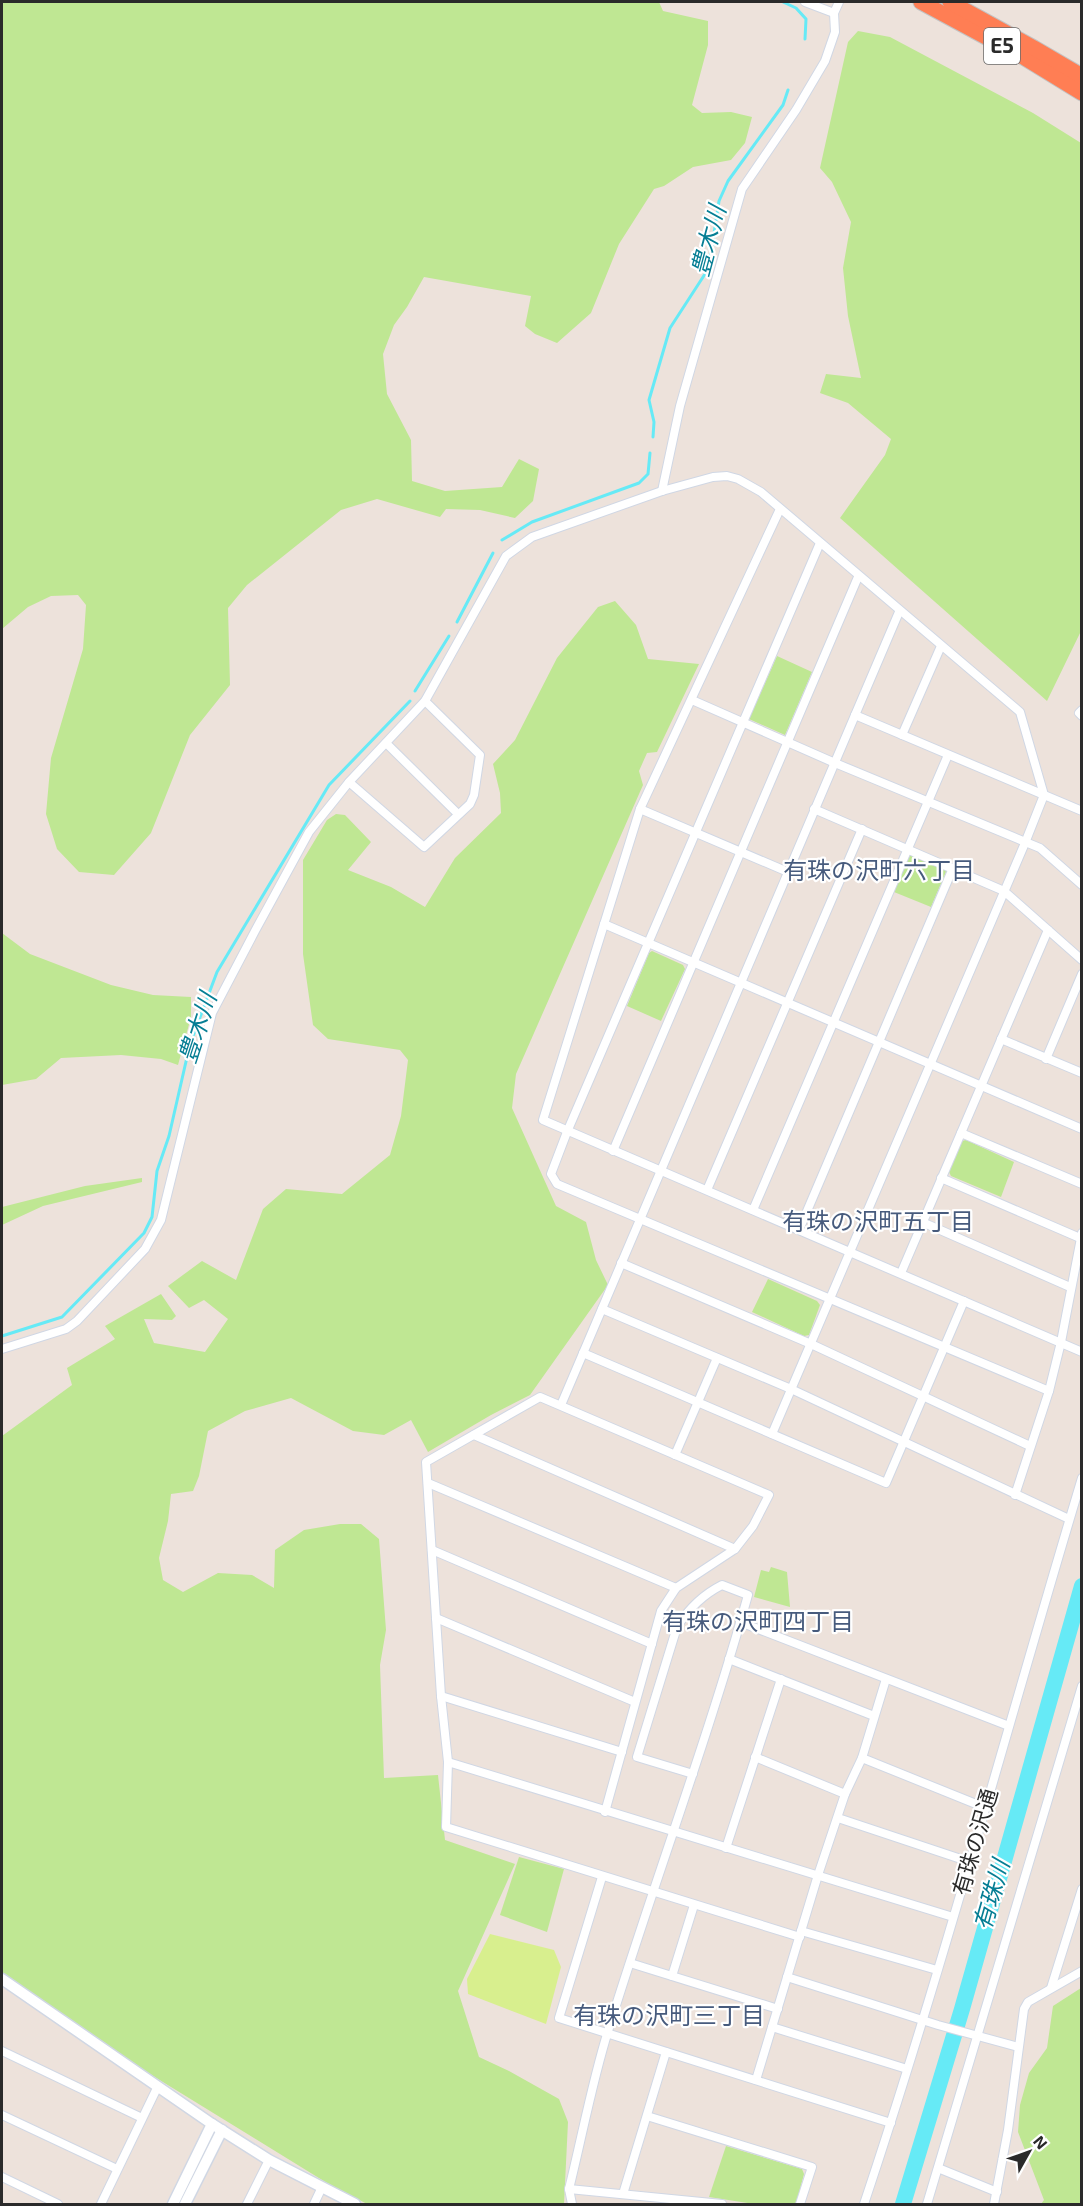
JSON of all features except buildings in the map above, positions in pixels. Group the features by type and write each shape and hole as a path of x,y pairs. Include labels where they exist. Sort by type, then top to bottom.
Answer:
{"highway":[{"name":"E5","path":"921,2 1024,58 1082,93"},
{"name":"E5","path":"950,2 1082,76"}],"street":[{"path":"805,2 834,13"},
{"path":"662,491 680,406 741,189 796,110 825,61 835,32 834,13 839,2"},
{"path":"2,1348 66,1329 77,1321 145,1249 161,1220 212,1013 309,832 349,782 425,701 506,556 532,537 662,491 712,477 727,476 750,484 1020,712 1044,795 772,1434"},
{"path":"780,509 640,809 543,1120 1082,1352"},
{"path":"820,543 551,1174 557,1184 1049,1391"},
{"path":"613,1151 858,577"},
{"path":"561,1405 899,612"},
{"path":"902,735 941,646"},
{"path":"692,700 835,763 1040,848 1082,885"},
{"path":"349,782 424,847 470,804 474,795 480,755 425,701"},
{"path":"1082,710 1079,713 1082,716"},
{"path":"855,715 1082,811"},
{"path":"386,743 458,814"},
{"path":"753,1209 948,754"},
{"path":"640,809 788,872"},
{"path":"814,809 1004,891 1082,960"},
{"path":"707,1190 862,829"},
{"path":"799,1230 953,868"},
{"path":"604,924 1082,1129"},
{"path":"901,1273 1048,930"},
{"path":"1046,1059 1082,974"},
{"path":"1001,1039 1082,1073"},
{"path":"961,1133 1082,1184"},
{"path":"941,1178 1081,1235 1061,1342 1049,1391 1015,1495"},
{"path":"922,1222 1070,1287"},
{"path":"621,1263 811,1344 1030,1446"},
{"path":"583,1353 886,1483 964,1301"},
{"path":"602,1309 791,1389 1069,1519"},
{"path":"675,1455 717,1358"},
{"path":"605,1812 661,1611 676,1588 735,1549 753,1526 769,1496 540,1397 426,1462 441,1696 448,1762 446,1827 694,1905 937,1970"},
{"path":"474,1435 735,1549"},
{"name":"有珠の沢通","path":"864,2205 970,1862 1082,1478"},
{"path":"428,1483 676,1588"},
{"path":"432,1550 652,1644"},
{"path":"572,2205 569,2189 607,2033 693,1774 748,1595 722,1585 697,1601 687,1611 677,1627 637,1757 693,1774"},
{"path":"436,1618 634,1702"},
{"path":"740,1622 1009,1726"},
{"path":"729,1659 874,1716"},
{"path":"726,1848 781,1679"},
{"path":"756,2080 818,1875 845,1794 862,1758 886,1679"},
{"path":"927,2205 973,2035 1082,1686"},
{"path":"441,1696 622,1752"},
{"path":"755,1757 845,1794"},
{"path":"862,1758 986,1808"},
{"path":"448,1762 953,1917"},
{"path":"838,1818 970,1862"},
{"path":"602,1877 559,2018 891,2123"},
{"path":"1051,1988 1082,1889"},
{"path":"672,1976 694,1905"},
{"path":"630,1963 777,2009"},
{"path":"994,2205 1008,2130 1024,2009 1028,2002 1082,1971"},
{"path":"787,1977 938,2025 1018,2047"},
{"path":"2,1979 212,2124 268,2160 348,2203"},
{"path":"772,2027 907,2069"},
{"path":"2,2052 142,2118"},
{"path":"623,2194 666,2052"},
{"path":"100,2205 158,2086"},
{"path":"2,2115 117,2169"},
{"path":"647,2116 812,2167 800,2205"},
{"path":"173,2205 212,2124"},
{"path":"186,2205 222,2130"},
{"path":"247,2205 268,2160"},
{"path":"938,2169 997,2192"},
{"path":"2,2177 58,2205"},
{"path":"314,2205 322,2187"},
{"path":"569,2189 722,2205"}],"green space":[{"path":"2,2 659,2 663,11 708,21 708,45 692,105 702,113 731,112 752,117 745,143 731,160 693,167 664,186 654,189 619,244 591,313 557,343 535,334 525,326 531,296 424,277 394,325 383,354 387,394 411,440 412,481 445,491 502,487 519,459 539,469 533,501 515,518 480,510 446,509 440,517 377,499 341,510 247,585 228,608 230,685 190,735 151,833 114,875 79,872 57,849 46,814 51,758 83,649 86,605 78,595 51,596 28,607 2,629"},
{"path":"858,31 890,37 1033,113 1081,143 1081,631 1047,701 840,518 885,455 891,439 848,403 820,393 826,374 861,378 848,316 843,268 851,222 832,182 820,168 848,42"},
{"path":"615,601 636,625 648,659 699,664 657,752 647,753 639,771 643,785 516,1074 512,1108 556,1206 586,1222 596,1260 608,1285 530,1395 428,1452 411,1420 384,1435 353,1431 291,1398 245,1411 208,1431 199,1476 193,1491 171,1494 168,1521 159,1558 163,1580 183,1592 218,1573 252,1575 274,1588 275,1550 304,1530 340,1524 361,1524 379,1539 386,1630 380,1665 384,1778 438,1775 445,1840 515,1864 458,1991 479,2057 559,2099 568,2122 564,2204 367,2204 327,2183 10,1988 2,1974 2,1436 72,1385 67,1368 115,1339 105,1326 161,1294 176,1316 172,1320 144,1319 154,1343 205,1352 228,1319 204,1300 189,1308 168,1286 202,1261 236,1280 263,1209 286,1189 342,1194 390,1155 401,1116 408,1060 400,1050 328,1039 313,1025 303,954 303,860 327,820 336,814 345,815 371,842 348,870 391,887 425,907 455,858 501,813 500,793 493,764 515,740 557,658 598,607"},
{"path":"777,656 812,672 785,735 749,719"},
{"path":"912,855 944,868 946,872 931,907 894,892 909,856"},
{"path":"2,933 30,954 111,985 153,995 191,997 191,1017 178,1065 161,1059 121,1055 61,1058 36,1079 2,1085"},
{"path":"652,951 683,965 685,969 661,1021 627,1006 649,953"},
{"path":"966,1140 1014,1162 1001,1197 951,1176 949,1172 962,1141"},
{"path":"142,1178 142,1182 43,1206 2,1225 2,1207 85,1186"},
{"path":"768,1279 817,1301 820,1305 809,1335 804,1336 752,1312"},
{"path":"771,1567 787,1572 790,1607 754,1597 761,1570 769,1572"},
{"path":"519,1857 564,1869 547,1932 500,1915"},
{"path":"490,1934 554,1950 561,1967 546,2024 468,1994 467,1979"},
{"path":"1081,1988 1081,2204 1041,2204 1044,2200 1018,2132 1020,2105 1029,2073 1047,2048 1053,2006"},
{"path":"726,2146 802,2169 804,2174 796,2204 754,2204 709,2197"}],"waterway":[{"name":"豊木川","path":"783,2 796,8 806,19 805,39"},
{"name":"豊木川","path":"653,437 654,422 649,400 670,328 705,274 711,253 719,201 728,181 783,105 788,90"},
{"name":"豊木川","path":"502,540 532,522 639,483 648,474 650,453"},
{"name":"豊木川","path":"457,622 493,553"},
{"name":"豊木川","path":"415,691 449,636"},
{"name":"豊木川","path":"2,1336 62,1317 144,1233 152,1217 157,1171 169,1136 190,1044 217,972 329,785 410,701"},
{"name":"有珠川","path":"903,2204 962,2009 1082,1586"}],"district":[{"name":"有珠の沢町六丁目","path":"879,871"},
{"name":"有珠の沢町五丁目","path":"878,1222"},
{"name":"有珠の沢町四丁目","path":"758,1622"},
{"name":"有珠の沢町三丁目","path":"669,2016"}]}
